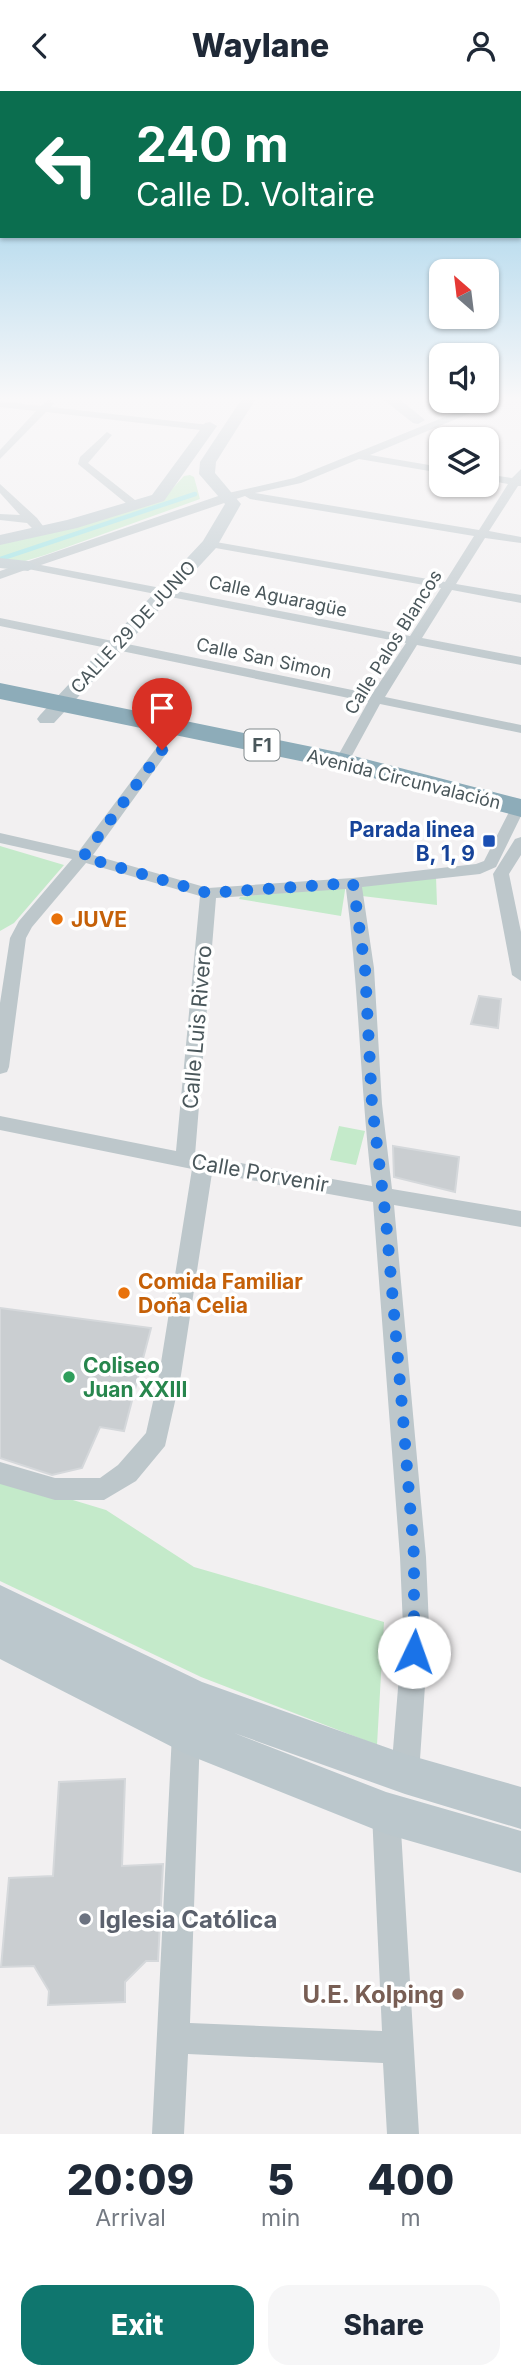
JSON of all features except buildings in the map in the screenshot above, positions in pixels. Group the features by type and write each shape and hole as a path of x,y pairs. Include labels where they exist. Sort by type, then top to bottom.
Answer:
{"highway":[{"name":"Avenida Circunvalación","path":"0,691 162,750 518,821"},
{"name":"Avenida Circunvalación","path":"0,709 54,712 342,761 518,821"}],"street":[{"path":"5,492 37,525"},
{"path":"119,492 136,506"},
{"path":"0,540 37,525 136,506 158,498 162,492"},
{"path":"225,492 228,496 263,496 521,540"},
{"path":"0,575 123,530 241,492"},
{"name":"Calle Palos Blancos","path":"342,761 375,701 510,492"},
{"name":"CALLE 29 DE JUNIO","path":"54,712 210,544 233,504 228,496"},
{"path":"0,517 37,525"},
{"path":"210,544 521,599"},
{"path":"0,563 28,566"},
{"name":"Calle Aguaragüe","path":"28,566 521,661"},
{"name":"Calle San Simon","path":"0,622 521,729"},
{"path":"0,1067 5,994 19,937 25,925 83,857 162,750"},
{"path":"0,838 83,857 208,893 353,883 480,869 490,864 518,821"},
{"path":"518,821 501,874 515,918 521,975"},
{"path":"353,883 365,968 372,1104 392,1286 414,1556 416,1627 405,1774"},
{"name":"Calle Luis Rivero","path":"0,1473 55,1489 104,1489 127,1473 157,1438 170,1375 194,1162 208,893"},
{"name":"Calle Porvenir","path":"0,1123 194,1162 521,1219"},
{"path":"0,1604 195,1699 405,1774 521,1808"},
{"path":"0,1638 186,1734 386,1813 521,1852"},
{"path":"168,2134 186,1734"},
{"path":"386,1813 403,2134"},
{"path":"173,2038 399,2048"}],"green space":[{"path":"169,492 198,492 200,499 25,561 0,559 0,544 162,500"},
{"path":"0,846 64,865 14,923 0,931"},
{"path":"436,876 437,905 362,896 361,884"},
{"path":"346,884 341,916 239,899 240,897"},
{"path":"339,1126 365,1131 356,1165 330,1160"},
{"path":"0,1478 106,1510 194,1567 384,1622 377,1745 201,1677 0,1581"}],"waterway":[{"path":"0,559 195,494"}],"place":[{"name":"Parada linea B, 1, 9","path":"489,841"},
{"name":"JUVE","path":"57,919"},
{"name":"Comida Familiar Doña Celia","path":"124,1293"},
{"name":"Coliseo Juan XXIII","path":"69,1377"},
{"name":"Iglesia Católica","path":"85,1919"},
{"name":"U.E. Kolping","path":"458,1994"}],"route":[{"path":"162,750 83,857 208,893 353,883 365,968 372,1104 386,1220 414,1556 414,1652"}]}
